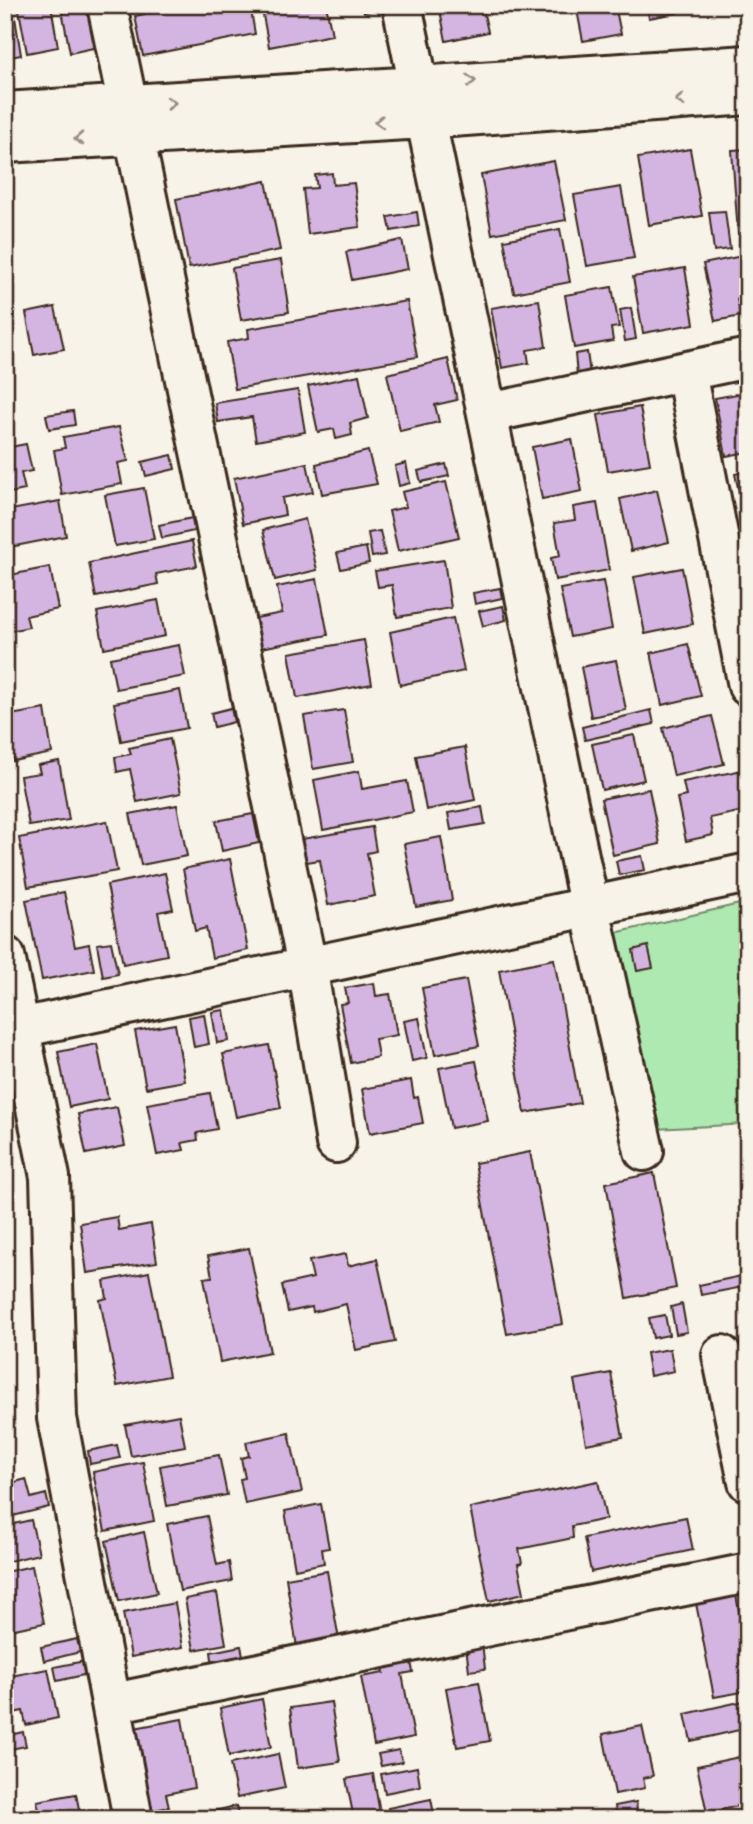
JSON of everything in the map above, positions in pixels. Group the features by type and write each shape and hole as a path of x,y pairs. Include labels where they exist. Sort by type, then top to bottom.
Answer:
{"street":[{"path":"107,5 306,965 336,1143"},
{"path":"402,5 589,904 644,1151"},
{"path":"422,102 748,65"},
{"path":"5,143 131,121 422,102 748,95"},
{"path":"5,112 131,121"},
{"path":"489,413 748,358"},
{"path":"686,372 748,686"},
{"path":"20,1028 589,904 748,873"},
{"path":"5,956 50,1177 57,1418 133,1819"},
{"path":"722,1354 748,1482"},
{"path":"113,1703 748,1573"}],"green space":[{"path":"748,902 748,1124 655,1129 615,933"}],"building":[{"path":"5,5 13,5 21,55 5,58"},
{"path":"18,5 51,5 58,47 27,53"},
{"path":"61,5 90,5 98,47 70,53"},
{"path":"188,5 250,5 255,34 143,56 135,16"},
{"path":"261,5 326,5 332,35 269,47"},
{"path":"363,5 379,5 380,9 364,12"},
{"path":"439,5 482,5 488,32 446,41"},
{"path":"576,5 615,5 621,34 583,41"},
{"path":"634,5 675,5 677,13 649,18 647,8 635,11"},
{"path":"690,149 702,216 649,225 638,158"},
{"path":"748,149 748,234 738,234 732,150"},
{"path":"554,161 566,220 492,234 481,175"},
{"path":"332,173 333,185 354,183 360,227 308,234 303,189 317,188 315,175"},
{"path":"266,181 280,250 189,268 176,199"},
{"path":"621,187 634,258 587,266 574,195"},
{"path":"725,211 730,249 714,251 709,212"},
{"path":"417,212 419,226 391,231 388,217"},
{"path":"560,229 570,282 514,293 504,240"},
{"path":"402,240 408,269 352,280 346,252"},
{"path":"742,256 748,297 737,299 741,316 715,321 703,264"},
{"path":"281,260 289,312 241,320 232,268"},
{"path":"685,268 694,324 643,333 633,277"},
{"path":"612,287 619,327 611,328 613,341 574,348 565,295"},
{"path":"539,300 546,347 527,350 529,363 502,368 491,308"},
{"path":"407,301 417,357 235,389 227,342 249,338 248,329"},
{"path":"55,307 64,349 34,355 26,313"},
{"path":"631,308 636,339 625,341 620,310"},
{"path":"587,352 590,374 577,375 575,354"},
{"path":"448,359 457,400 435,405 439,422 400,431 387,374"},
{"path":"359,375 368,418 350,423 352,435 336,439 334,429 318,432 308,386"},
{"path":"298,390 305,432 256,441 252,417 218,422 215,403"},
{"path":"748,392 748,452 726,456 715,398"},
{"path":"640,407 650,464 608,471 598,415"},
{"path":"73,411 75,425 49,429 46,415"},
{"path":"119,427 128,461 118,463 122,484 62,495 54,450 65,448 63,437"},
{"path":"572,439 582,491 542,499 532,447"},
{"path":"26,444 32,471 21,473 25,490 5,494 5,448"},
{"path":"368,451 377,484 322,494 316,464"},
{"path":"172,455 175,469 146,476 142,462"},
{"path":"307,463 313,492 282,498 285,515 243,524 234,478"},
{"path":"406,463 410,483 399,486 395,466"},
{"path":"446,464 449,476 421,482 418,471"},
{"path":"748,471 748,528 747,528 735,474"},
{"path":"446,482 459,537 398,551 389,511 406,507 402,492"},
{"path":"144,488 154,539 115,546 105,495"},
{"path":"657,490 669,542 631,551 620,499"},
{"path":"60,501 66,536 5,548 5,511"},
{"path":"597,503 609,570 555,580 551,558 560,556 554,523 575,520 573,507"},
{"path":"192,518 194,531 162,538 159,525"},
{"path":"305,519 317,570 275,580 263,530"},
{"path":"380,531 385,555 372,557 368,533"},
{"path":"192,541 197,566 156,574 158,584 96,597 89,563"},
{"path":"366,547 369,563 341,569 337,553"},
{"path":"444,560 451,608 397,617 392,585 378,587 375,571"},
{"path":"50,567 58,609 26,616 29,627 5,632 5,576"},
{"path":"682,568 693,624 645,634 634,577"},
{"path":"317,579 328,635 261,648 256,618 282,613 277,587"},
{"path":"603,581 612,629 570,637 560,589"},
{"path":"500,588 502,598 475,604 473,593"},
{"path":"158,600 165,636 104,648 97,612"},
{"path":"503,606 506,620 483,626 479,611"},
{"path":"453,618 464,671 400,685 390,632"},
{"path":"364,640 372,684 297,698 289,653"},
{"path":"688,644 701,696 662,705 651,653"},
{"path":"179,645 185,676 116,689 110,658"},
{"path":"616,660 626,710 591,717 581,667"},
{"path":"180,690 187,728 121,741 114,703"},
{"path":"231,708 234,722 214,727 211,713"},
{"path":"45,709 52,753 13,761 5,716"},
{"path":"344,710 353,762 313,769 304,716"},
{"path":"651,710 654,724 585,740 582,727"},
{"path":"712,716 724,764 674,776 663,728"},
{"path":"634,735 644,780 602,790 592,744"},
{"path":"170,739 181,793 137,802 130,769 117,772 115,757 131,754 129,748"},
{"path":"465,747 475,800 426,810 416,756"},
{"path":"59,761 69,820 29,826 20,776 40,773 38,765"},
{"path":"743,770 748,810 710,818 713,835 686,841 677,798 686,796 683,782"},
{"path":"359,771 362,789 407,781 413,812 323,830 314,780"},
{"path":"649,789 660,844 613,855 601,799"},
{"path":"177,805 187,856 141,865 130,814"},
{"path":"482,807 485,824 451,830 448,813"},
{"path":"253,814 259,843 222,851 216,821"},
{"path":"107,821 117,871 28,887 19,838"},
{"path":"372,827 376,851 367,853 375,896 328,905 320,860 306,862 302,839"},
{"path":"441,837 452,900 416,907 404,844"},
{"path":"642,856 645,870 619,875 616,861"},
{"path":"230,859 248,950 212,958 206,928 195,931 183,869"},
{"path":"165,873 173,909 158,912 167,955 123,964 107,885"},
{"path":"64,892 75,947 89,944 94,970 42,980 26,900"},
{"path":"111,942 118,974 103,977 97,944"},
{"path":"648,946 653,968 637,971 633,950"},
{"path":"554,959 580,1103 525,1113 499,970"},
{"path":"466,980 479,1046 435,1055 422,988"},
{"path":"374,983 376,996 390,994 397,1035 375,1039 378,1057 351,1063 340,1004 348,1003 345,988"},
{"path":"224,1010 229,1041 217,1043 212,1012"},
{"path":"204,1014 209,1044 194,1047 189,1017"},
{"path":"419,1018 427,1058 412,1061 404,1021"},
{"path":"175,1024 185,1081 146,1088 135,1031"},
{"path":"97,1044 108,1099 69,1107 58,1052"},
{"path":"269,1045 281,1108 236,1117 223,1054"},
{"path":"476,1061 488,1121 451,1128 439,1068"},
{"path":"411,1080 414,1098 418,1097 423,1123 370,1133 362,1089"},
{"path":"210,1093 217,1129 197,1133 198,1140 182,1143 184,1150 157,1155 147,1104"},
{"path":"117,1107 125,1146 86,1154 78,1114"},
{"path":"530,1152 563,1324 507,1334 475,1163"},
{"path":"654,1173 676,1288 627,1298 606,1183"},
{"path":"117,1217 119,1230 151,1224 157,1262 87,1273 80,1223"},
{"path":"249,1248 270,1352 220,1362 204,1278 212,1277 208,1256"},
{"path":"346,1254 348,1266 377,1259 395,1342 356,1350 346,1304 313,1312 312,1307 288,1312 282,1285 313,1278 309,1261"},
{"path":"149,1272 169,1376 117,1386 100,1300 107,1298 104,1281"},
{"path":"746,1275 748,1286 701,1295 699,1285"},
{"path":"682,1304 687,1332 676,1334 671,1307"},
{"path":"665,1315 669,1335 653,1338 649,1318"},
{"path":"670,1349 674,1371 650,1376 646,1353"},
{"path":"611,1373 623,1437 586,1444 574,1380"},
{"path":"179,1415 185,1446 131,1456 125,1425"},
{"path":"289,1433 302,1492 245,1504 240,1479 245,1478 241,1458 249,1456 246,1442"},
{"path":"117,1445 120,1458 90,1464 88,1451"},
{"path":"219,1455 227,1495 167,1506 160,1466"},
{"path":"143,1462 154,1521 105,1531 93,1472"},
{"path":"26,1479 31,1498 46,1494 49,1507 5,1518 5,1485"},
{"path":"598,1481 606,1519 572,1526 573,1538 519,1549 522,1563 518,1564 524,1593 489,1601 470,1508"},
{"path":"321,1504 329,1548 322,1549 324,1563 295,1569 285,1511"},
{"path":"207,1516 217,1565 229,1562 232,1581 180,1591 167,1524"},
{"path":"686,1517 693,1550 591,1572 584,1538"},
{"path":"31,1520 39,1554 5,1562 5,1526"},
{"path":"144,1532 157,1593 119,1601 106,1541"},
{"path":"32,1566 44,1623 5,1631 5,1572"},
{"path":"327,1571 339,1640 297,1647 286,1578"},
{"path":"735,1590 748,1658 748,1691 714,1697 695,1598"},
{"path":"217,1593 226,1644 194,1650 185,1599"},
{"path":"175,1603 183,1647 131,1657 123,1613"},
{"path":"77,1639 80,1652 44,1661 41,1647"},
{"path":"482,1643 485,1669 469,1671 466,1646"},
{"path":"241,1646 244,1660 213,1666 211,1652"},
{"path":"410,1656 413,1672 402,1674 414,1737 374,1745 361,1677 384,1673 382,1661"},
{"path":"85,1661 88,1674 57,1681 54,1667"},
{"path":"48,1669 58,1718 26,1725 23,1711 8,1714 5,1677"},
{"path":"479,1682 490,1741 457,1747 446,1688"},
{"path":"262,1699 271,1747 229,1756 220,1708"},
{"path":"744,1701 748,1728 691,1741 685,1714"},
{"path":"331,1702 340,1762 298,1768 290,1708"},
{"path":"182,1719 194,1788 166,1794 169,1807 145,1812 129,1729"},
{"path":"642,1726 653,1776 643,1778 645,1788 615,1794 603,1734"},
{"path":"23,1732 26,1746 5,1750 5,1736"},
{"path":"399,1750 402,1762 381,1766 378,1754"},
{"path":"278,1754 285,1788 237,1798 230,1764"},
{"path":"744,1756 748,1804 707,1813 697,1766"},
{"path":"417,1767 420,1786 385,1793 381,1774"},
{"path":"373,1774 381,1819 354,1819 346,1779"},
{"path":"76,1794 81,1819 41,1819 37,1801"},
{"path":"431,1799 435,1819 390,1819 388,1808"},
{"path":"636,1802 638,1819 617,1819 615,1806"},
{"path":"236,1806 239,1819 215,1819 214,1811"}]}
